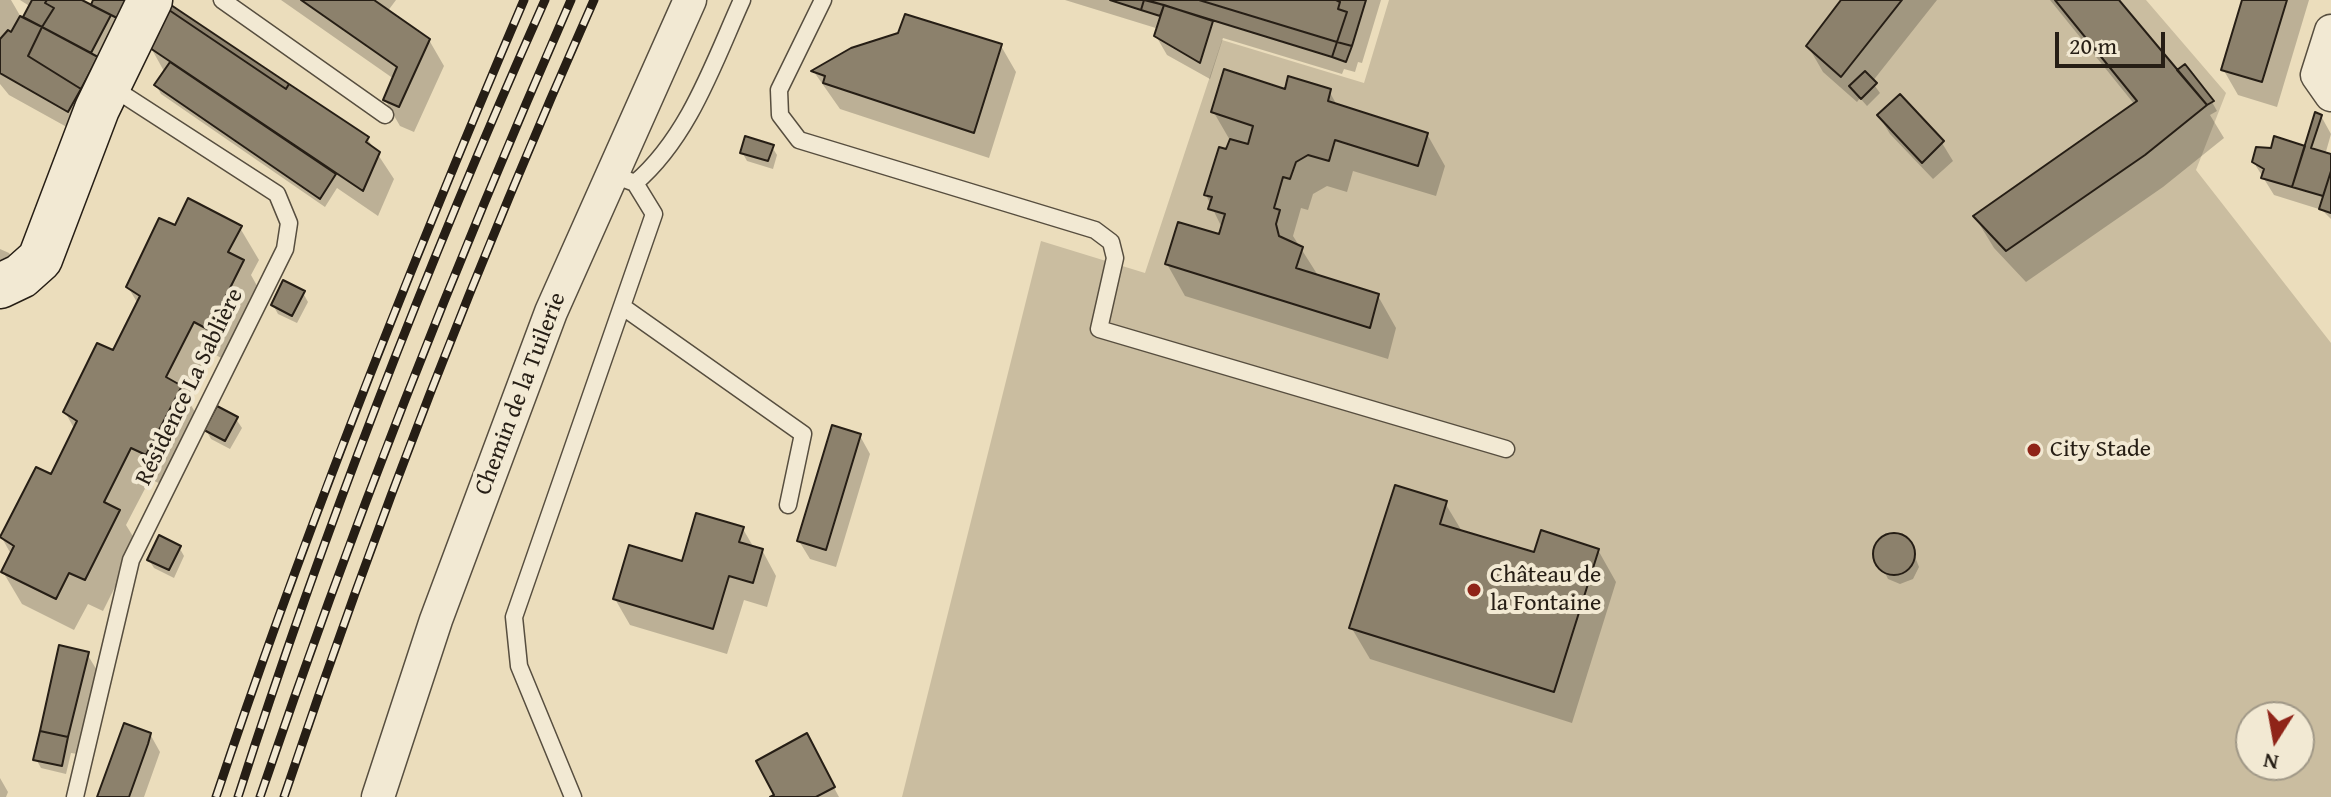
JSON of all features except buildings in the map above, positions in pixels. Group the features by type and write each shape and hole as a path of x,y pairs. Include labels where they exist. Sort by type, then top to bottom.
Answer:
{"street":[{"path":"0,286 21,276 40,259 70,173 108,85 150,0"},
{"name":"Chemin de la Tuilerie","path":"378,797 436,620 545,327 624,179 690,0"},
{"path":"2331,31 2317,75 2331,95"}],"lane":[{"path":"222,0 385,115"},
{"path":"573,797 519,666 514,617 654,214 624,179 647,173 695,105 742,0"},
{"path":"823,0 779,90 780,115 799,140 1095,230 1111,242 1115,258 1099,329 1506,449"},
{"name":"Résidence La Sablière","path":"75,797 131,560 285,249 289,223 277,194 108,85"},
{"path":"623,307 803,434 788,505"}],"shaded area":[{"path":"1389,0 2146,0 2226,93 2196,170 2331,343 2331,797 902,797 1041,241 1145,273 1222,40 1364,83"}],"railway":[{"path":"216,797 323,495 441,197 524,0"},
{"path":"238,797 306,595 381,394 460,196 545,0"},
{"path":"260,797 331,595 407,395 571,0"},
{"path":"284,797 391,495 509,197 594,0"}],"place":[{"name":"City Stade","path":"2034,450"},
{"name":"Château de la Fontaine","path":"1474,590"}]}
